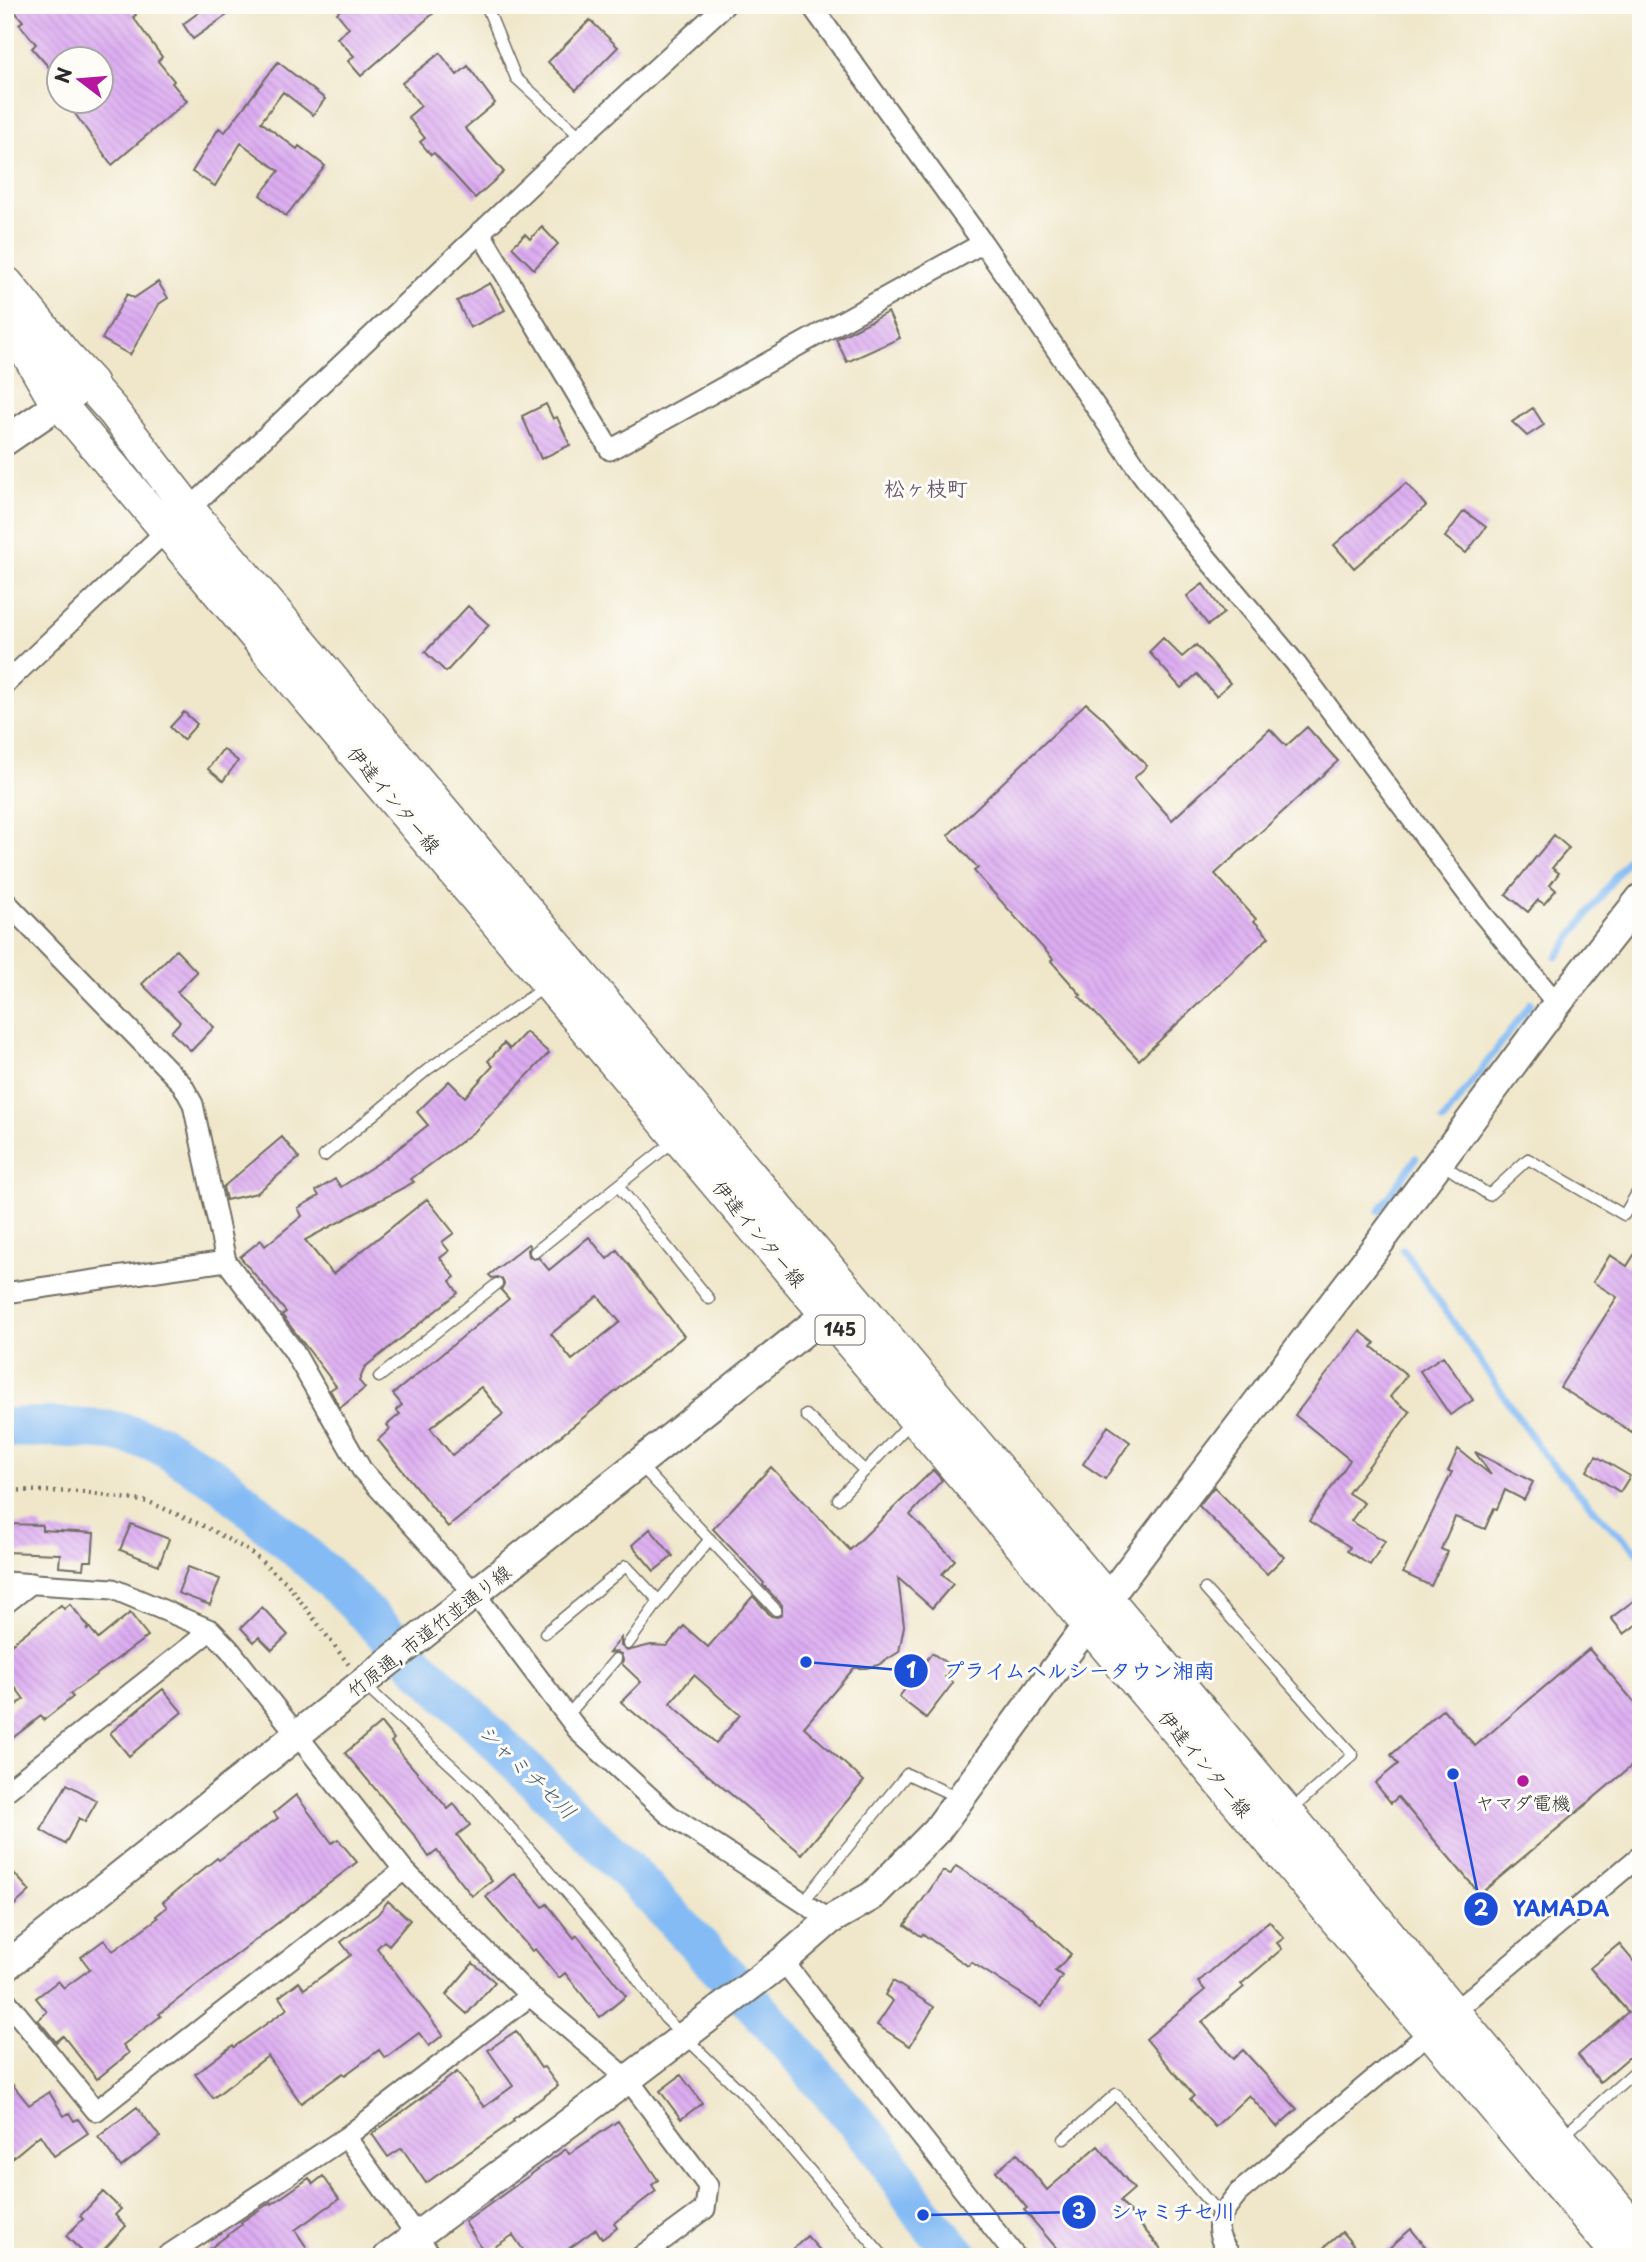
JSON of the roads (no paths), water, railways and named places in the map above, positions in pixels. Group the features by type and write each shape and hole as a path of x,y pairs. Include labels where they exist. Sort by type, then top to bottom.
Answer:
{"highway":[{"path":"5,285 63,356 74,394"},
{"path":"5,320 26,346 74,394"}],"main road":[{"name":"伊達インター線","path":"74,394 617,1040 851,1294 1108,1600 1432,2032 1620,2257"},
{"name":"伊達インター線","path":"177,519 548,984 617,1040 678,1138 1088,1624 1455,2012 1641,2236"}],"street":[{"path":"5,684 581,137 724,5"},
{"path":"811,5 982,243 1141,473 1186,533 1296,664 1481,912 1557,1004"},
{"path":"481,232 610,450 982,243"},
{"path":"5,441 74,394"},
{"path":"388,2257 425,2246 628,2079 776,1966 830,1920 872,1896 937,1830 1088,1624 1557,1004 1641,898"},
{"path":"5,901 182,1084 193,1104 226,1261 293,1350 362,1471 476,1595 580,1733 668,1815 830,1920"},
{"path":"5,1293 226,1261"},
{"name":"竹原通, 市道竹並通り線","path":"5,1967 297,1733 476,1595 851,1294"},
{"path":"5,1582 113,1589 211,1630 230,1650 404,1870 530,1996 628,2079 708,2186 705,2209 640,2257"},
{"path":"5,1604 33,1583"},
{"path":"5,1793 211,1630"},
{"path":"1232,2257 1224,2247 1218,2231 1220,2215 1238,2193 1641,1854"},
{"path":"5,1998 96,2111 404,1870"},
{"path":"776,1966 1016,2257"},
{"path":"165,2257 346,2137 530,1996"},
{"path":"346,2137 425,2246"}],"lane":[{"path":"485,5 516,78 581,137"},
{"path":"324,1156 427,1070 548,984"},
{"path":"535,1252 678,1138"},
{"path":"1439,1162 1489,1195 1528,1158 1623,1215 1641,1186"},
{"path":"618,1187 709,1299"},
{"path":"379,1377 497,1284"},
{"path":"806,1415 865,1471"},
{"path":"838,1499 915,1418"},
{"path":"640,1464 776,1610"},
{"path":"628,1644 710,1539"},
{"path":"545,1633 626,1566 659,1601"},
{"path":"1205,1588 1353,1755 1275,1822"},
{"path":"567,1716 616,1659"},
{"path":"370,1678 477,1787 615,1948 665,2018 688,2033 748,2098 884,2257"},
{"path":"803,1902 907,1774 960,1799"},
{"path":"1559,2140 1641,2066"},
{"path":"1064,2139 1116,2094 1220,2215"}],"waterway":[{"path":"1557,957 1641,841"},
{"path":"1443,1121 1531,1003"},
{"path":"1379,1211 1416,1158"},
{"path":"1403,1249 1545,1456 1603,1519 1641,1555"},
{"name":"シャミチセ川","path":"5,1428 57,1427 114,1431 158,1443 222,1483 327,1575 642,1885 756,2006 879,2148 923,2215 960,2257"}],"place":[{"name":"プライムヘルシータウン湘南","path":"806,1662"},
{"name":"YAMADA","path":"1453,1774"},
{"name":"ヤマダ電機","path":"1523,1781"},
{"name":"シャミチセ川","path":"923,2215"}],"district":[{"name":"松ヶ枝町","path":"926,489"}]}
